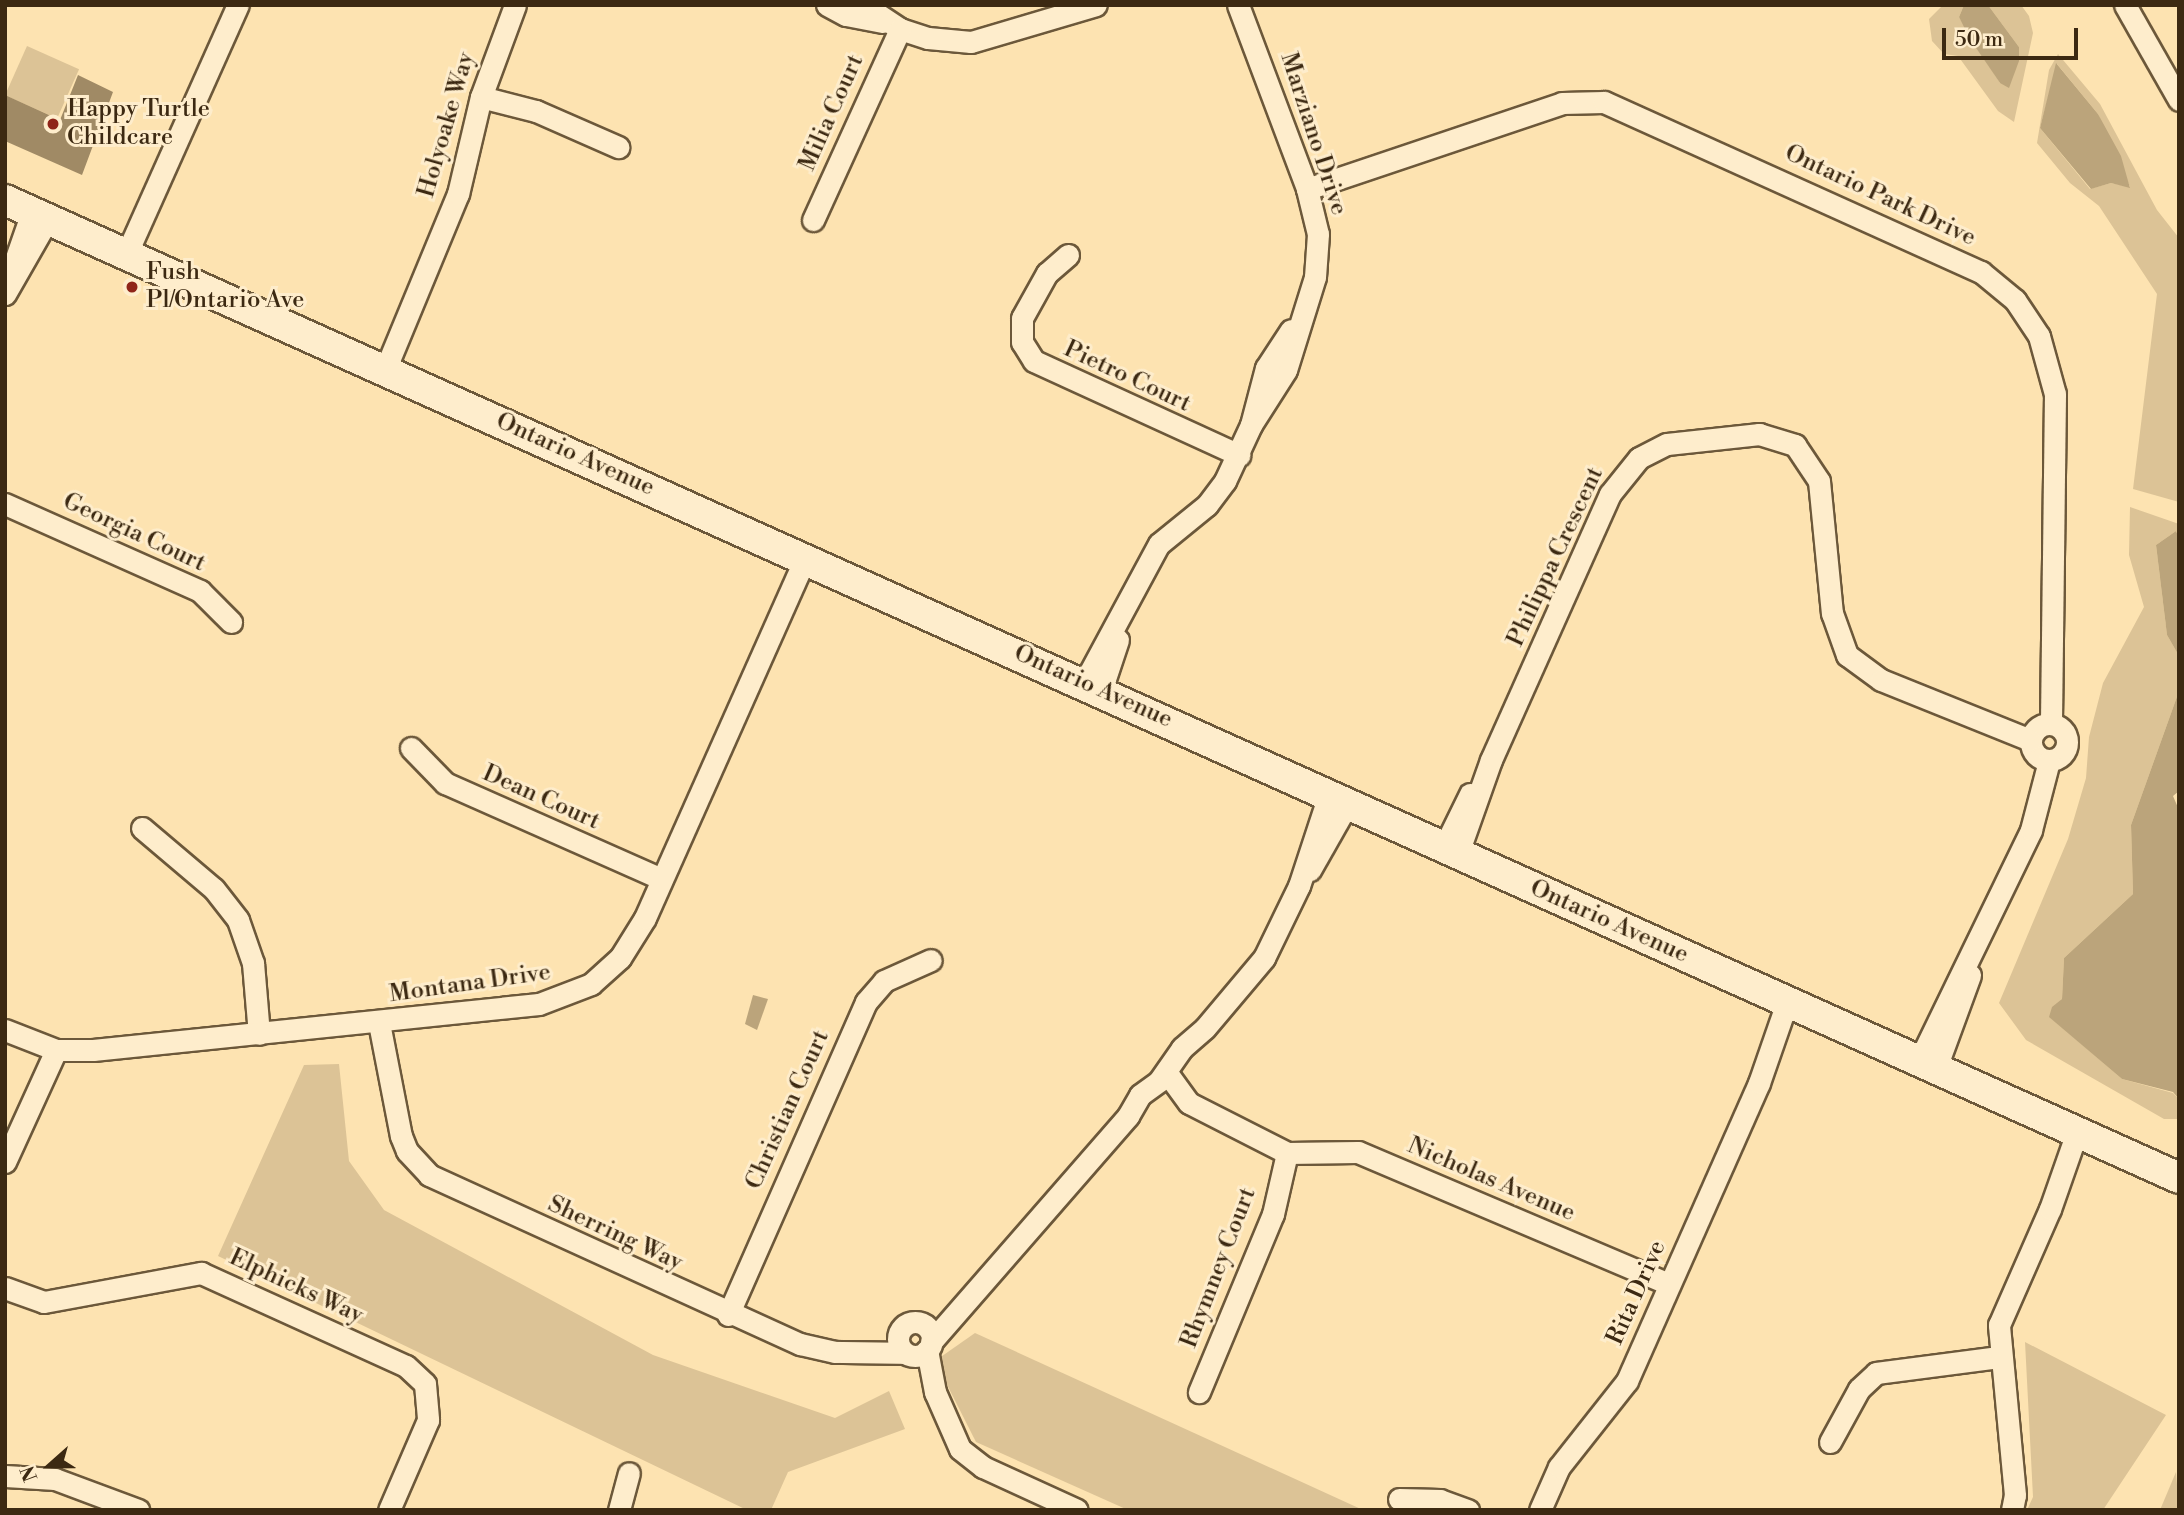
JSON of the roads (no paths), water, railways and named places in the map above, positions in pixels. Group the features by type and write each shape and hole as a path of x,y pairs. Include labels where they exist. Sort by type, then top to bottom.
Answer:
{"street":[{"path":"126,255 238,5"},
{"name":"Holyoake Way","path":"380,368 458,194 481,97 515,5"},
{"path":"827,5 846,15 894,26 928,38 971,42 1096,5"},
{"path":"864,5 894,26"},
{"name":"Marziano Drive","path":"1093,687 1138,582 1159,544 1207,505 1239,455 1251,425 1283,379 1318,258 1318,234 1307,189 1257,45 1238,5"},
{"name":"Marziano Drive","path":"1248,5 1257,45"},
{"path":"2125,5 2176,87"},
{"name":"Milia Court","path":"813,220 894,26"},
{"path":"481,97 536,111 618,147"},
{"name":"Ontario Park Drive","path":"1307,189 1549,107 1604,103 1981,272 2015,300 2039,336 2055,394 2051,724"},
{"name":"Ontario Avenue","path":"5,200 1093,687 2179,1178"},
{"path":"5,292 40,216"},
{"name":"Pietro Court","path":"1068,255 1047,274 1022,318 1022,342 1034,361 1239,455"},
{"name":"Philippa Crescent","path":"1451,850 1619,479 1639,458 1667,444 1759,434 1794,445 1813,467 1822,497 1834,629 1847,656 1881,680 2030,740"},
{"name":"Georgia Court","path":"5,504 200,591 231,622"},
{"name":"Montana Drive","path":"5,1030 56,1050 386,1022 539,1004 572,994 605,972 633,940 805,559"},
{"path":"2051,724 2065,734 2067,746 2060,757 2049,761 2037,757 2030,740 2035,730 2051,724"},
{"name":"Dean Court","path":"411,748 444,783 662,879"},
{"path":"1927,1065 1952,989 1976,953 2031,830 2049,761"},
{"name":"Sherring Way","path":"386,1022 394,1094 407,1151 429,1175 728,1315 817,1349 869,1351 916,1344 952,1316 1128,1116 1140,1095 1174,1079 1182,1048 1205,1028 1265,958 1338,799"},
{"path":"142,828 214,890 238,920 253,963 259,1034"},
{"name":"Christian Court","path":"728,1315 866,1002 884,981 931,960"},
{"name":"Rita Drive","path":"1540,1510 1559,1466 1627,1381 1794,1005"},
{"path":"5,1162 56,1050"},
{"path":"1174,1079 1218,1120 1287,1153"},
{"path":"2012,1510 2015,1495 1999,1357 1999,1325 2084,1135"},
{"name":"Nicholas Avenue","path":"1287,1153 1358,1152 1669,1284"},
{"name":"Rhymney Court","path":"1199,1392 1273,1214 1287,1153"},
{"name":"Elphicks Way","path":"5,1288 44,1302 201,1273 406,1366 425,1384 428,1420 389,1510"},
{"path":"916,1344 951,1435 970,1458 1077,1510"},
{"path":"1830,1441 1859,1389 1876,1373 1999,1357"},
{"path":"619,1510 629,1474"},
{"path":"5,1476 55,1479 138,1510"},
{"path":"1399,1499 1440,1500 1468,1510"}],"place":[{"name":"Happy Turtle Childcare","path":"53,124"},
{"name":"Fush Pl/Ontario Ave","path":"132,287"}]}
